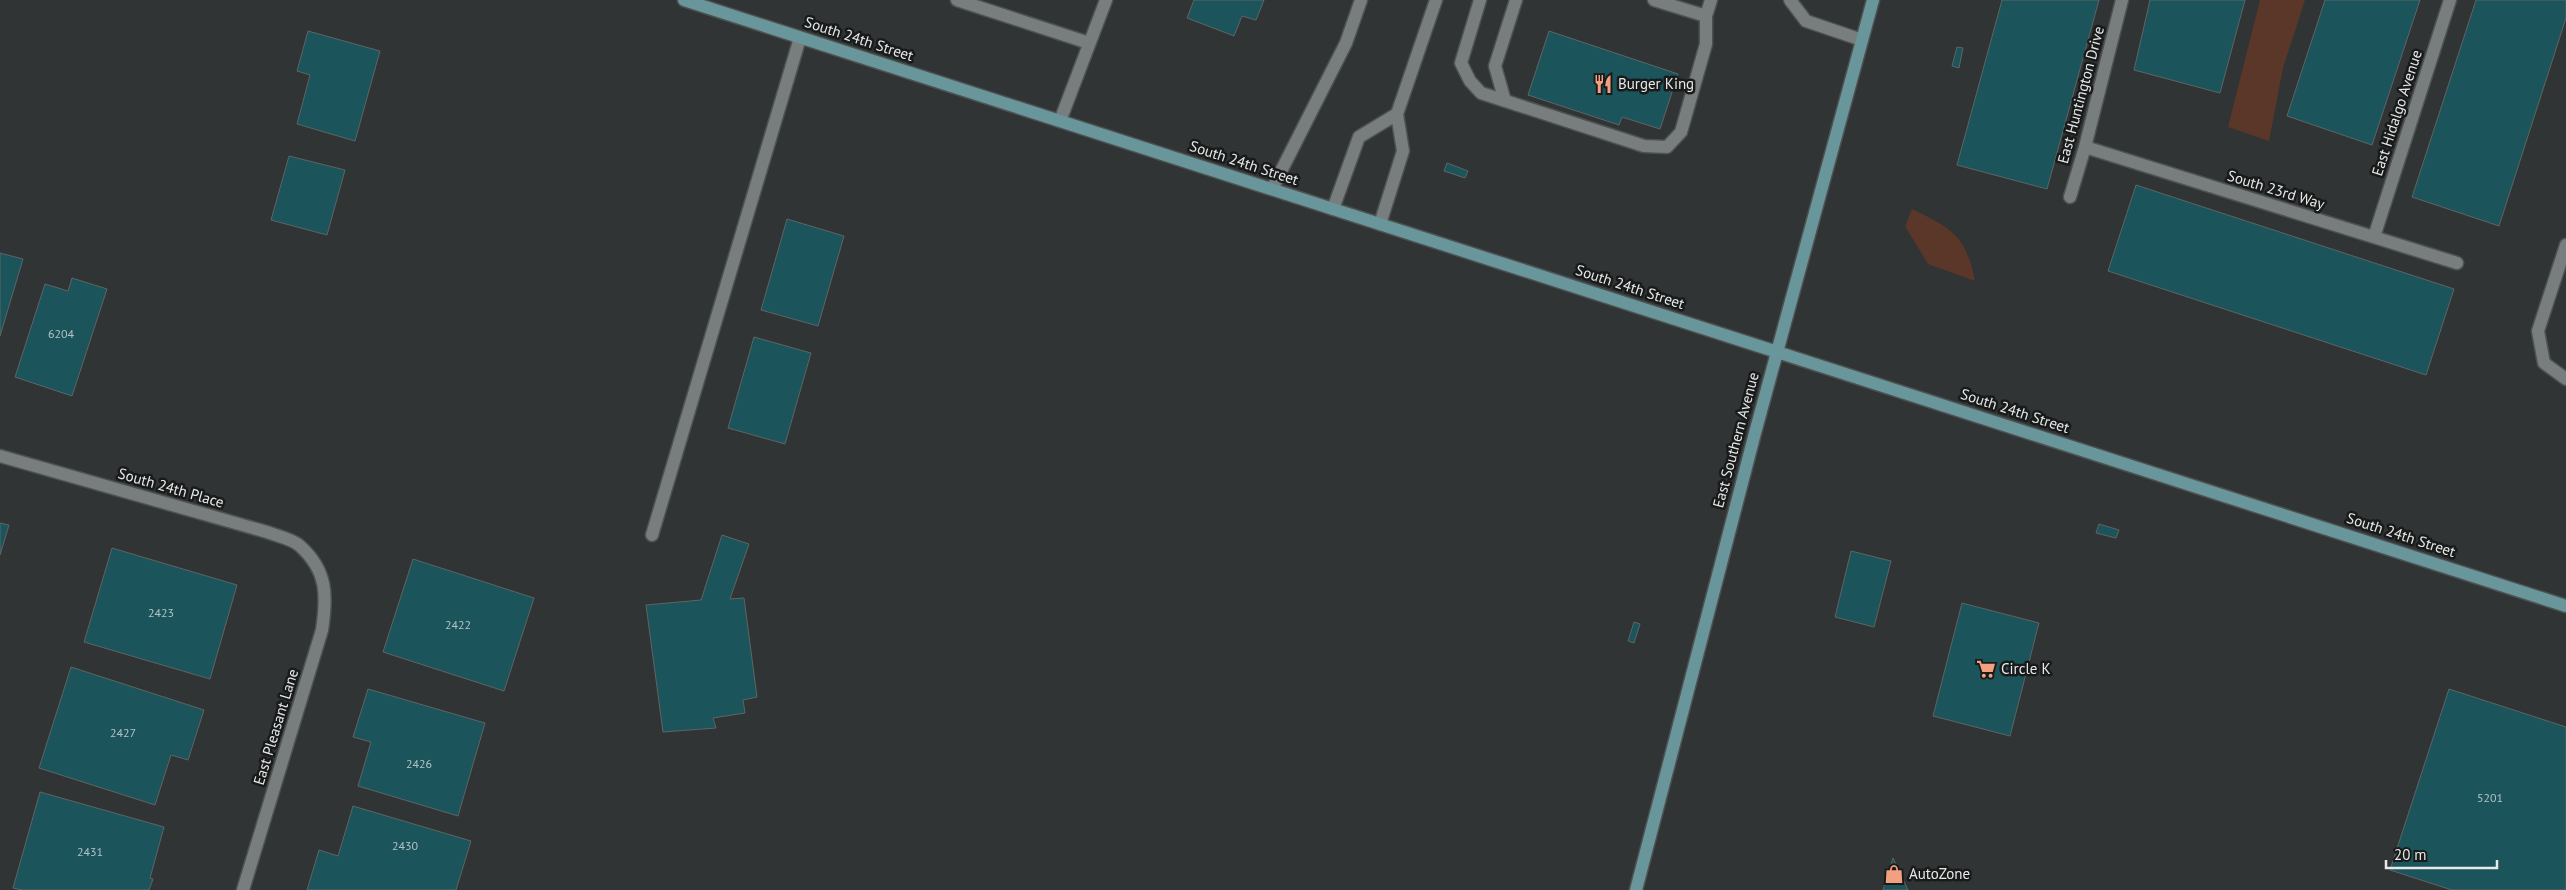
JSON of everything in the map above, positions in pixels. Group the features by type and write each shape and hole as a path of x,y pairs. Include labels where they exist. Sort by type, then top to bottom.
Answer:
{"main road":[{"name":"South 24th Street","path":"684,0 2566,606"},
{"name":"East Southern Avenue","path":"1636,890 1675,735 1873,0"}],"street":[{"path":"957,0 1089,43"},
{"path":"1060,121 1106,0"},
{"path":"1272,189 1346,43 1361,0"},
{"path":"1380,224 1403,151 1397,114 1436,0"},
{"path":"1480,0 1461,63 1470,81 1481,93 1644,146 1667,147 1681,132 1706,44 1706,16 1711,0"},
{"path":"1504,101 1495,66 1516,0"},
{"path":"1654,0 1706,16"},
{"path":"1790,0 1806,21 1862,40"},
{"name":"East Huntington Drive","path":"2070,197 2085,147 2122,0"},
{"name":"East Hidalgo Avenue","path":"2374,237 2450,0"},
{"path":"652,535 800,38"},
{"path":"1333,209 1359,136 1397,114"},
{"name":"South 23rd Way","path":"2085,147 2456,263"},
{"path":"2566,244 2538,331 2544,363 2566,379"},
{"name":"South 24th Place","path":"0,456 268,532 300,545 320,572"},
{"name":"East Pleasant Lane","path":"243,890 322,630 326,598 320,572"}],"shaded area":[{"path":"2260,0 2305,0 2283,68 2269,141 2228,127"},
{"path":"1912,209 1947,228 1955,235 1967,253 1975,281 1928,264 1905,226"}],"building":[{"path":"1194,0 1264,0 1256,20 1242,16 1234,36 1187,18"},
{"path":"2002,0 2099,0 2047,189 1957,165"},
{"path":"2150,0 2245,0 2220,93 2134,70"},
{"path":"2325,0 2420,0 2372,145 2287,116"},
{"path":"2476,0 2566,0 2566,18 2499,226 2412,197"},
{"path":"308,31 380,51 355,141 297,124 310,75 297,71"},
{"name":"Burger King","path":"1549,31 1678,74 1660,129 1622,117 1619,125 1528,95"},
{"path":"1957,47 1963,48 1959,68 1952,66"},
{"path":"289,156 345,170 327,235 271,220"},
{"path":"1447,163 1468,171 1465,178 1444,171"},
{"path":"2136,185 2454,289 2426,375 2108,271"},
{"path":"787,219 844,236 818,326 761,310"},
{"path":"0,253 23,259 0,336"},
{"path":"72,278 107,289 72,396 15,377 45,284 68,291"},
{"path":"754,337 811,353 785,444 728,428"},
{"path":"0,523 9,525 0,555"},
{"path":"2099,524 2119,530 2116,538 2096,533"},
{"path":"722,535 749,544 730,599 744,598 757,697 743,700 745,713 713,718 716,728 663,732 646,605 701,600"},
{"path":"112,548 237,585 210,679 84,642"},
{"path":"1851,551 1891,561 1874,627 1835,617"},
{"path":"413,559 534,598 504,691 383,652"},
{"name":"Circle K","path":"1962,603 2039,623 2010,736 1933,716"},
{"path":"1634,622 1640,624 1634,643 1628,641"},
{"path":"71,667 204,710 188,760 171,755 155,805 39,768"},
{"path":"368,689 485,723 458,816 358,786 371,742 353,737"},
{"path":"2449,689 2566,727 2566,890 2452,890 2390,870"},
{"path":"40,792 164,827 150,878 153,879 149,890 22,890 13,888"},
{"path":"353,806 471,841 456,890 307,890 319,850 338,856"},
{"name":"AutoZone","path":"1893,858 1908,890 1883,890"}],"place":[{"name":"Burger King","path":"1603,84"},
{"name":"Circle K","path":"1986,669"},
{"name":"AutoZone","path":"1894,874"}]}
